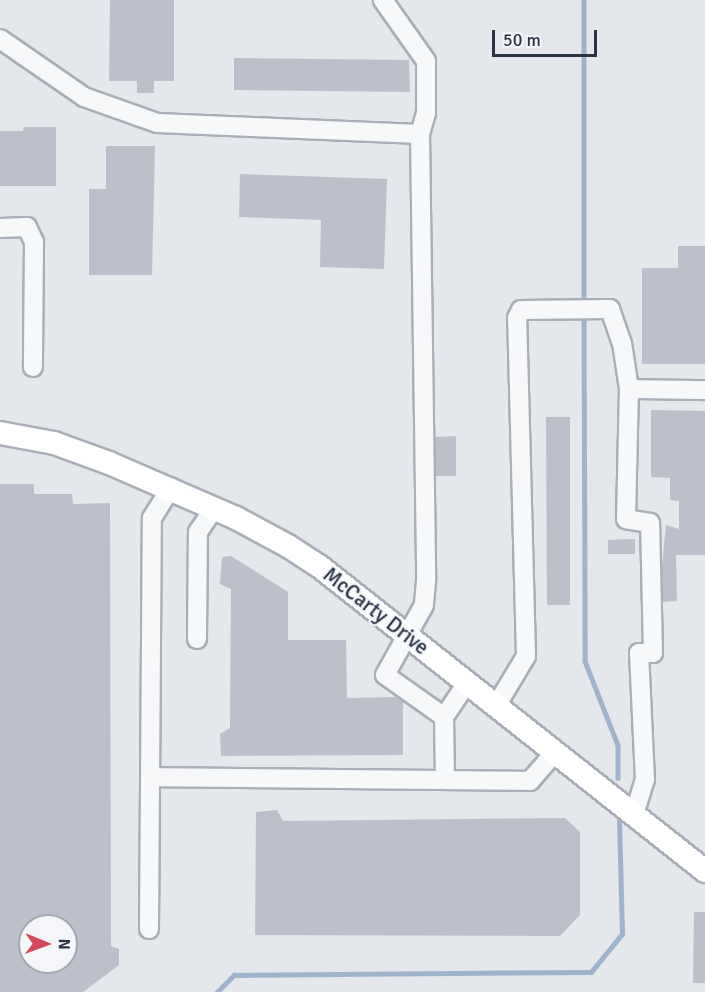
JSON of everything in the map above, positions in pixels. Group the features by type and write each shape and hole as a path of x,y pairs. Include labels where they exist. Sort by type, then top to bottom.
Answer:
{"main road":[{"name":"McCarty Drive","path":"0,433 54,443 171,488 214,508 319,566 705,871"}],"lane":[{"path":"383,0 426,61 426,113 420,134 426,581 424,605 385,675 444,717"},
{"path":"0,39 84,97 157,123 420,134"},
{"path":"0,228 27,227 34,242 33,367"},
{"path":"496,706 526,656 517,318 521,310 575,307 610,309 622,343 629,389 626,519 650,523 652,653 639,653 645,780 634,815"},
{"path":"629,389 705,390"},
{"path":"149,929 153,518 171,488"},
{"path":"197,639 198,532 214,508"},
{"path":"445,780 444,717 467,683"},
{"path":"150,777 530,781 554,753"}],"building":[{"path":"110,0 174,0 174,81 154,81 154,93 137,93 137,81 109,81"},
{"path":"234,58 409,60 410,92 234,90"},
{"path":"24,127 56,127 56,186 0,186 0,131 23,131"},
{"path":"106,146 155,146 152,275 89,275 89,189 106,189"},
{"path":"240,174 387,179 384,269 320,267 321,220 239,217"},
{"path":"678,246 705,246 705,364 642,364 642,268 678,268"},
{"path":"651,410 705,411 705,555 676,555 677,601 663,602 662,566 666,525 679,529 679,501 670,500 670,478 651,477"},
{"path":"546,417 570,417 570,605 547,605"},
{"path":"456,436 456,476 436,476 435,437"},
{"path":"0,484 34,484 34,494 72,494 73,504 110,503 111,946 119,949 119,965 83,992 0,992"},
{"path":"635,539 635,554 608,554 608,540"},
{"path":"231,556 288,592 288,640 346,640 347,698 397,697 403,701 403,755 221,756 220,734 230,728 231,589 220,584 222,557"},
{"path":"277,810 283,821 565,818 580,832 580,915 560,936 255,935 256,812"},
{"path":"694,912 705,912 705,983 693,983"}],"waterway":[{"path":"584,0 584,306"},
{"path":"584,315 585,661 618,745 618,778"},
{"path":"217,992 234,975 591,972 622,934 619,821"}]}
